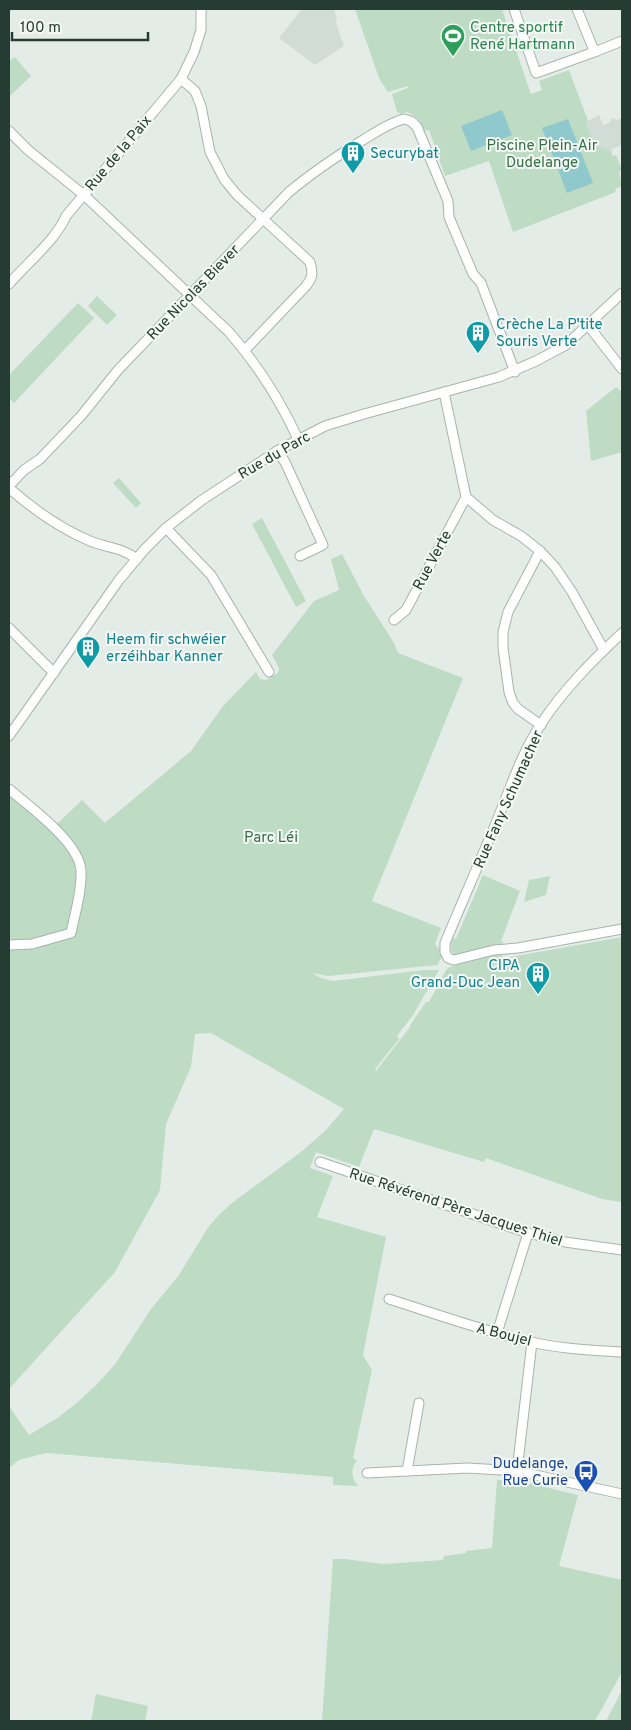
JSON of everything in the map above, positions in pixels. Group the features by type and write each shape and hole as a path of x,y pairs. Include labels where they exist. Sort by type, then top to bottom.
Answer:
{"street":[{"name":"Rue de la Paix","path":"9,284 25,264 36,256 84,194 181,79 194,52 200,30 201,9"},
{"path":"514,9 536,73 622,41"},
{"path":"578,9 593,48 597,51"},
{"path":"181,79 195,91 210,152 224,179 237,195 310,262 313,272 312,279 306,286 245,350"},
{"name":"Rue Nicolas Biever","path":"9,487 24,470 40,458 81,416 118,370 159,326 171,317 289,192 314,171 382,128 404,119 411,121 417,126 448,201 449,217 473,274 481,283 516,372"},
{"path":"9,131 28,150 84,194 229,332 245,350 266,382 298,439"},
{"name":"Rue du Parc","path":"9,736 119,580 166,528 202,500 277,451 325,426 516,372 560,350 622,293"},
{"path":"588,325 622,369"},
{"path":"444,392 466,497 493,520 521,536 540,551 572,592 604,650"},
{"path":"277,451 285,462 323,544 300,556"},
{"path":"9,487 32,509 57,525 92,542 126,551 137,559"},
{"name":"Rue Verte","path":"394,620 406,610 466,497"},
{"path":"166,528 211,575 269,672"},
{"path":"540,551 508,612 503,632 503,648 509,692 513,703 540,725"},
{"path":"9,628 54,673"},
{"name":"Rue Fany Schumacher","path":"622,633 582,671 540,725 521,764 445,943 445,952 448,958 454,960 462,959 494,950 518,948 622,929"},
{"path":"9,789 69,844 80,861 82,871 71,933 32,944 9,945"},
{"name":"Rue Révérend Père Jacques Thiel","path":"320,1162 528,1233 565,1242 622,1250"},
{"path":"497,1333 528,1233"},
{"name":"A Boujel","path":"388,1298 497,1333 532,1342 584,1350 622,1352"},
{"path":"517,1471 532,1342"},
{"path":"407,1471 419,1403"},
{"path":"368,1473 467,1468 517,1471 622,1494"}],"shaded area":[{"path":"302,9 334,9 337,19 336,23 344,46 315,65 279,38"},
{"path":"599,115 603,125 609,123 612,118 617,120 622,118 622,145 612,149 612,154 610,150 607,151 595,147 586,122"}],"green space":[{"name":"Piscine Plein-Air Dudelange","path":"355,9 502,9 531,94 542,90 539,81 569,70 588,121 586,122 595,147 606,148 607,151 610,150 613,156 616,155 622,170 619,172 622,186 615,189 616,192 513,232 489,161 445,176 429,130 424,131 416,117 407,112 401,114 397,112 392,94 408,88 408,86 388,92 379,78"},
{"path":"15,57 31,76 9,97 9,61"},
{"path":"97,296 117,315 107,325 88,306"},
{"path":"78,303 94,318 14,403 9,398 9,375"},
{"path":"616,387 622,392 622,452 591,461 586,411"},
{"path":"119,478 141,503 136,508 113,483"},
{"path":"262,518 306,601 296,607 252,524"},
{"name":"Parc Léi","path":"342,554 364,596 394,643 398,653 463,678 372,901 441,928 435,944 440,950 442,957 437,965 328,976 312,973 333,981 424,970 439,970 413,1015 397,1036 399,1039 375,1069 376,1071 410,1027 426,1002 429,1002 446,970 450,967 497,952 505,958 622,937 622,1202 602,1199 486,1158 484,1162 374,1129 359,1167 316,1152 310,1168 333,1176 317,1217 386,1237 363,1355 372,1370 353,1458 357,1461 352,1470 358,1486 333,1485 333,1477 46,1453 19,1460 9,1468 9,1406 29,1435 59,1417 79,1401 116,1363 151,1309 179,1275 209,1226 232,1203 301,1152 325,1131 344,1109 211,1033 195,1034 191,1067 166,1124 160,1190 115,1272 9,1389 9,789 53,828 82,800 105,823 191,751 223,706 256,672 260,679 266,680 278,673 279,668 272,655 314,601 339,590 331,559"},
{"path":"483,875 520,891 501,941 504,943 462,956 455,954 451,948 453,938 456,939"},
{"path":"550,876 546,895 524,902 529,880"},
{"path":"497,1480 516,1480 578,1495 559,1566 622,1580 622,1672 595,1721 322,1721 333,1559 383,1564 443,1560 444,1556 492,1548"},
{"path":"622,1690 622,1721 606,1721"},
{"path":"96,1694 148,1706 145,1721 91,1721"}],"water":[{"path":"502,110 512,135 471,151 461,126"},
{"path":"568,119 593,183 567,193 542,128"}],"place":[{"name":"Centre sportif René Hartmann","path":"453,57"},
{"name":"Securybat","path":"353,174"},
{"name":"Crèche La P'tite Souris Verte","path":"478,354"},
{"name":"Heem fir schwéier erzéihbar Kanner","path":"88,669"},
{"name":"CIPA Grand-Duc Jean","path":"538,995"},
{"name":"Dudelange, Rue Curie","path":"586,1493"}]}
